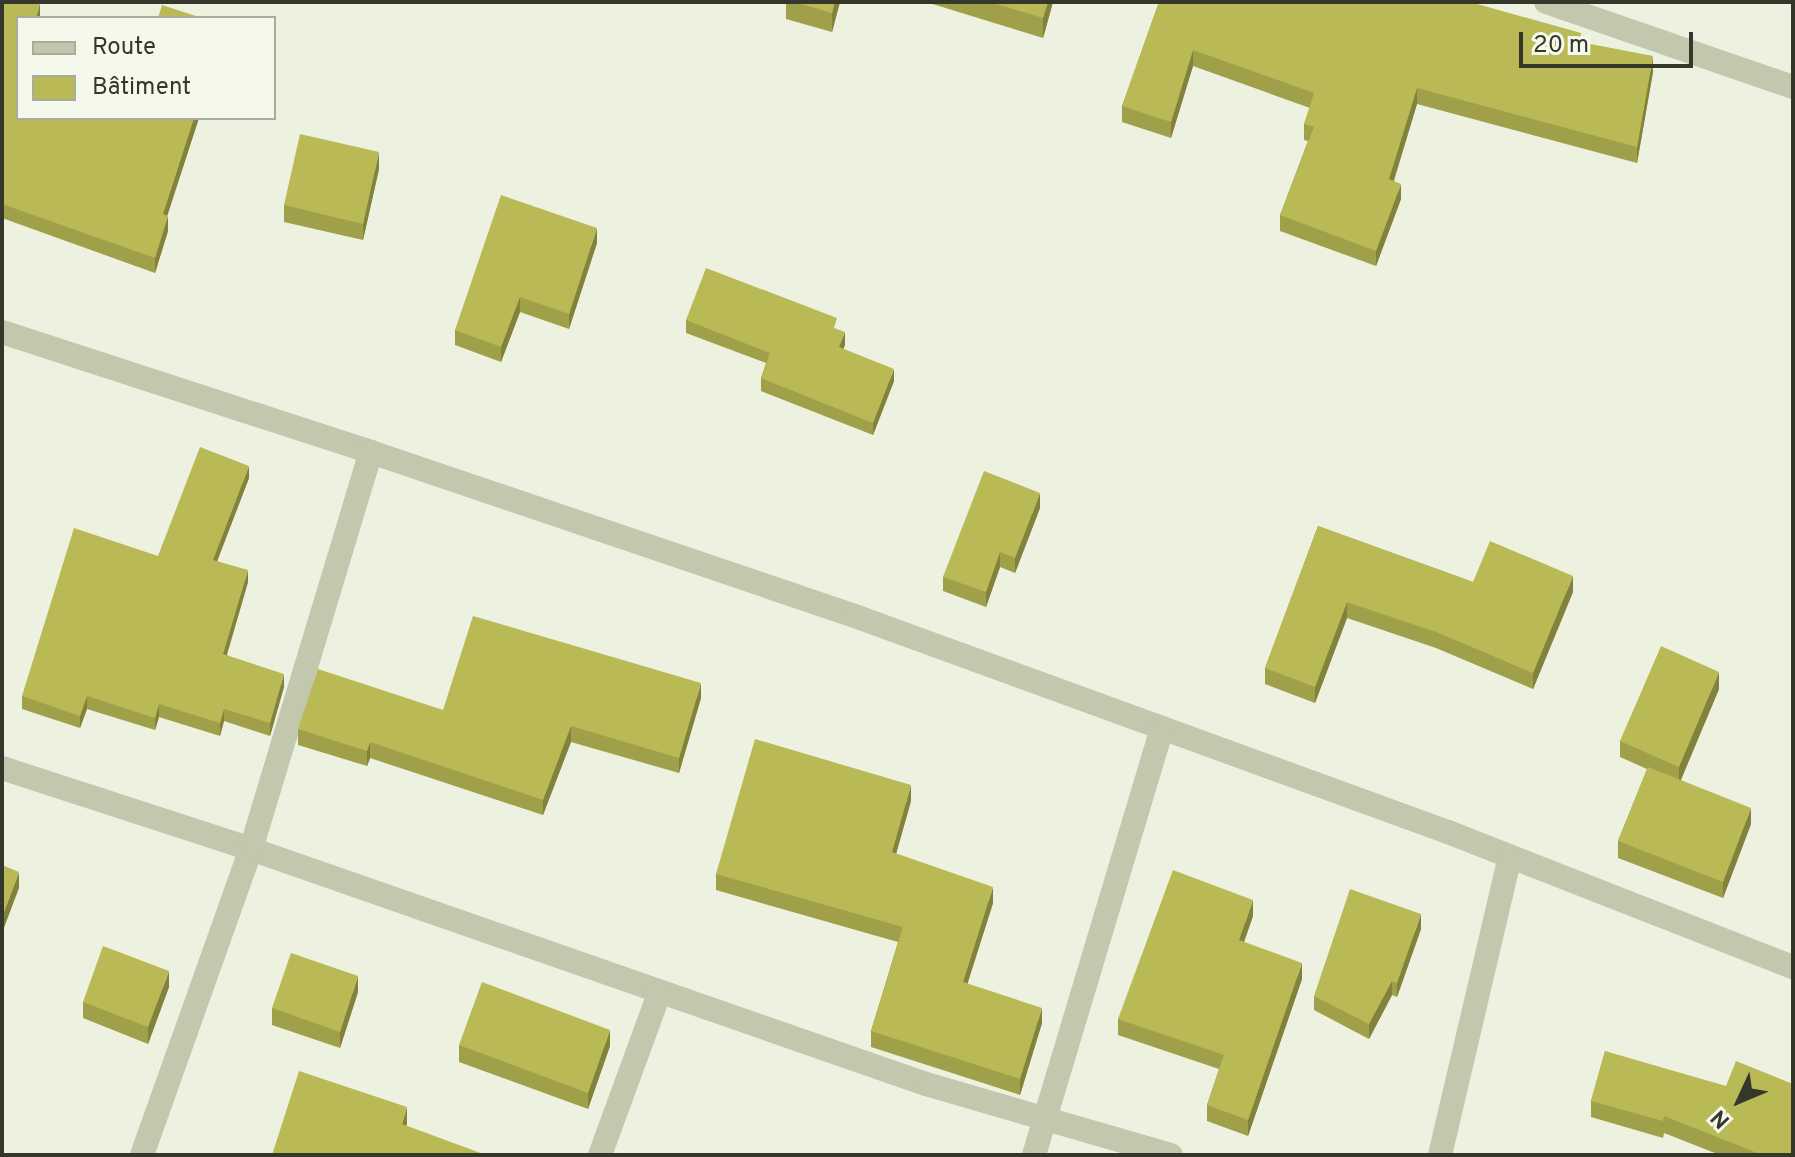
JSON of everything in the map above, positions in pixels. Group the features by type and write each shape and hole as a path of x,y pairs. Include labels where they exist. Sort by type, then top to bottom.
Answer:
{"street":[{"path":"1546,2 1793,87"},
{"path":"2,332 371,452 852,615 1510,857 1793,967"},
{"path":"142,1155 251,849 371,452"},
{"path":"1034,1155 1162,728"},
{"path":"2,768 251,849 659,994 926,1084 1171,1155"},
{"path":"1440,1155 1510,857"},
{"path":"600,1155 659,994"}],"building":[{"path":"2,2 40,3 37,16 16,16 16,120 193,120 163,214 168,216 155,258 2,204"},
{"path":"794,2 835,2 832,13"},
{"path":"989,2 1048,2 1043,18"},
{"path":"1159,2 1470,2 1581,33 1580,42 1653,56 1637,147 1417,88 1389,179 1401,184 1376,251 1280,215 1314,127 1304,124 1314,93 1193,50 1171,122 1122,106"},
{"path":"162,5 196,16 159,16"},
{"path":"300,134 379,152 363,224 284,205"},
{"path":"501,195 597,228 569,314 520,297 501,347 455,330"},
{"path":"706,268 837,318 834,328 845,332 839,347 894,369 873,423 761,378 770,353 686,320"},
{"path":"200,447 249,466 213,560 248,570 223,654 284,674 270,723 224,709 220,723 159,704 155,718 87,696 80,716 22,696 74,528 158,556"},
{"path":"984,471 1040,493 1015,558 1000,552 986,592 943,577"},
{"path":"1318,526 1473,582 1490,541 1573,576 1533,673 1436,632 1347,602 1315,687 1265,668"},
{"path":"473,616 701,683 679,758 571,726 543,800 370,742 367,751 298,729 318,669 443,710"},
{"path":"1661,646 1719,672 1679,767 1620,741"},
{"path":"755,739 911,785 892,852 993,887 963,982 1042,1008 1020,1079 871,1031 903,927 716,874"},
{"path":"1648,767 1751,808 1723,882 1618,841"},
{"path":"2,865 19,872 2,917"},
{"path":"1173,870 1253,900 1239,940 1302,963 1248,1120 1207,1105 1224,1055 1118,1019"},
{"path":"1350,889 1421,914 1397,983 1392,981 1369,1024 1314,996"},
{"path":"103,946 169,971 148,1027 83,1002"},
{"path":"291,953 358,976 340,1032 272,1008"},
{"path":"482,982 610,1030 588,1093 459,1045"},
{"path":"1605,1051 1726,1086 1736,1061 1793,1084 1793,1155 1762,1155 1664,1116 1663,1121 1591,1101"},
{"path":"299,1071 407,1107 402,1124 486,1155 272,1155"}]}
